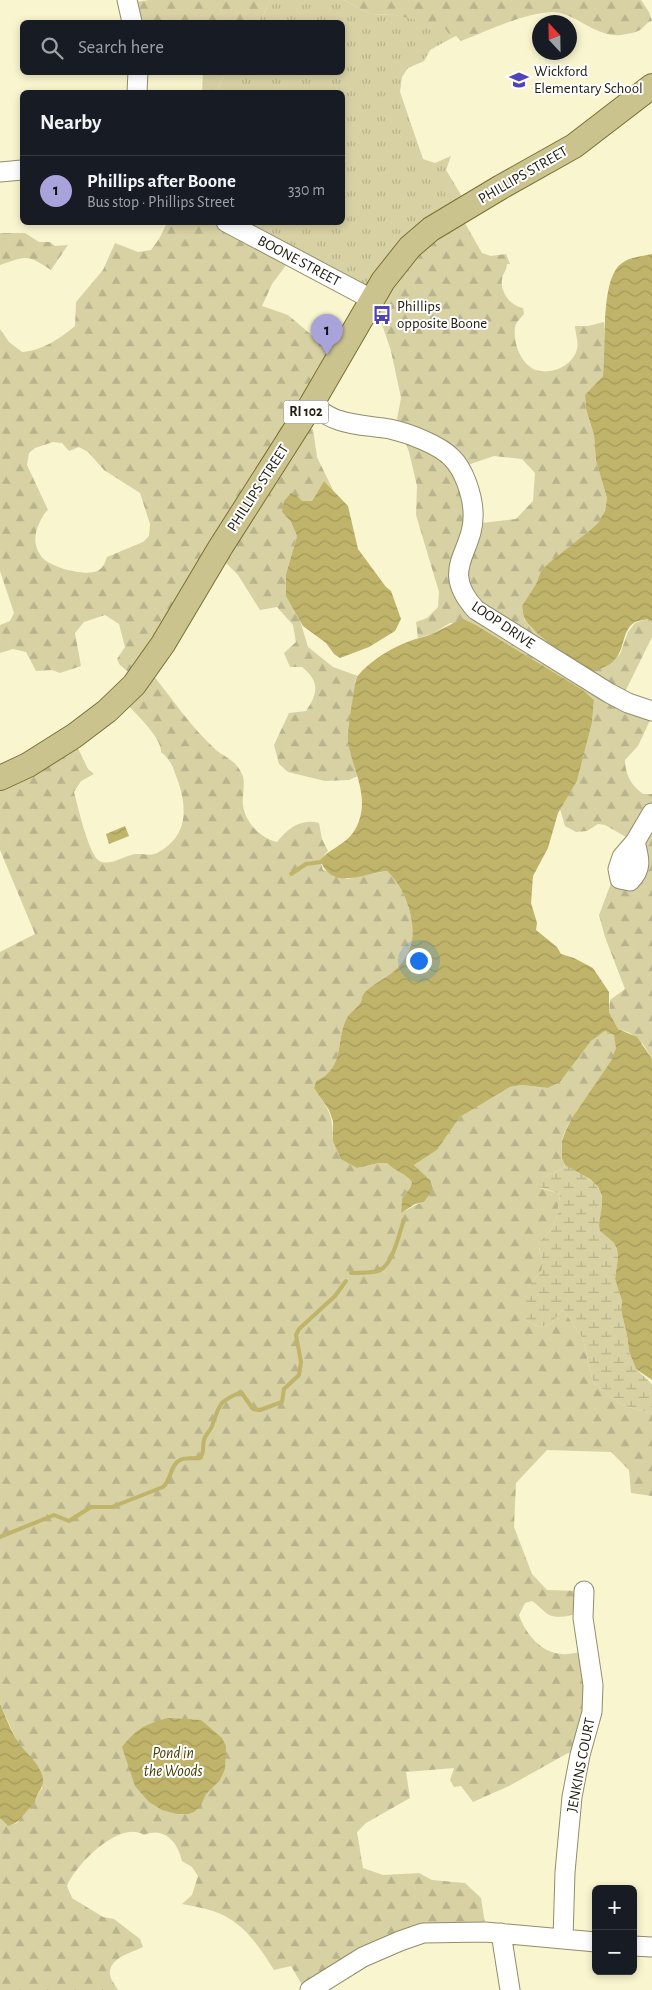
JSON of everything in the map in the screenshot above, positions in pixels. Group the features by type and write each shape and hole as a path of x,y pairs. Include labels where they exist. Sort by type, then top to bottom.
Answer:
{"main road":[{"name":"PHILLIPS STREET","path":"0,778 28,765 74,736 107,711 134,685 163,644 220,548 311,405 383,281 410,247 430,229 574,146 652,86"}],"street":[{"path":"127,0 132,20"},
{"path":"137,90 138,75"},
{"path":"0,172 20,170"},
{"name":"BOONE STREET","path":"232,225 373,300"},
{"name":"LOOP DRIVE","path":"311,405 336,419 362,426 390,429 420,438 452,458 462,474 473,503 474,525 465,546 458,571 459,584 464,597 476,610 609,693 651,713"},
{"path":"635,842 652,813"},
{"name":"JENKINS COURT","path":"563,1939 565,1872 572,1797 580,1756 592,1712 592,1685 583,1618 584,1591"},
{"path":"310,1990 363,1957 423,1933 501,1933 592,1942"},
{"path":"501,1933 510,1990"},
{"path":"637,1946 652,1947"}],"green space":[{"path":"149,0 270,0 265,12 259,20 132,20 128,3"},
{"path":"270,0 344,0 370,14 396,15 444,27 449,34 450,39 430,50 424,61 408,68 402,77 400,92 423,159 435,163 451,156 446,170 467,205 371,298 217,225 345,225 345,90 218,90 224,75 345,75 345,20 259,20 265,12"},
{"path":"344,0 641,0 649,12 652,21 636,32 611,35 602,33 577,20 577,15 552,12 540,13 517,19 461,41 456,36 450,39 449,34 396,15 370,14"},
{"path":"203,75 224,75 218,90 202,90"},
{"path":"458,211 482,253 491,256 506,254 510,264 507,264 503,277 503,289 510,301 523,308 524,314 515,327 515,339 522,358 530,367 542,371 561,368 571,360 577,349 575,326 588,326 604,322 605,363 603,376 585,396 586,409 594,435 596,461 607,498 605,511 598,523 541,571 536,584 522,607 524,619 532,629 580,665 612,662 620,654 628,632 635,623 647,619 652,621 652,637 622,698 652,716 638,746 625,760 626,771 632,784 643,794 652,794 652,1059 643,1044 630,1033 618,1029 609,1012 610,1000 625,989 605,937 599,915 611,883 617,881 633,841 605,825 598,824 587,831 576,832 565,826 560,809 577,781 592,723 594,700 583,690 476,625 450,623 432,634 418,638 416,622 427,618 438,607 439,592 416,515 417,486 409,452 397,419 401,398 391,351 378,312 371,298","holes":["494,456 522,459 535,473 533,501 516,519 473,524 459,468"]},
{"path":"166,225 217,225 288,260 272,284 262,306 288,315 335,355 304,428 313,429 317,457 333,490 324,481 312,501 302,501 282,512 291,522 297,536 286,574 308,647 333,667 358,676 356,678 348,739 358,776 349,780 325,781 288,772 279,764 274,745 289,713 306,711 310,705 315,693 314,683 312,677 302,667 290,667 284,653 296,642 293,625 277,607 260,610 238,575 223,560 153,675 198,732 239,769 244,781 244,811 250,823 259,833 277,842 300,823 319,823 322,839 328,851 320,860 323,870 347,879 387,871 402,890 410,913 413,930 409,952 400,966 364,993 361,1002 348,1016 344,1025 336,1061 326,1075 316,1081 314,1088 327,1107 331,1118 333,1141 357,1168 387,1163 409,1179 412,1182 410,1188 402,1198 401,1212 404,1211 424,1202 430,1180 414,1165 437,1150 460,1117 510,1087 522,1085 548,1088 560,1082 591,1041 605,1031 614,1035 616,1047 614,1056 568,1126 563,1137 562,1148 565,1167 545,1177 540,1188 560,1194 557,1215 553,1226 545,1237 538,1242 543,1264 541,1273 531,1282 526,1320 539,1327 551,1324 563,1309 583,1339 593,1382 622,1405 652,1414 652,1496 631,1493 629,1470 611,1452 547,1450 516,1483 514,1527 532,1574 547,1590 582,1591 581,1613 562,1617 553,1616 549,1615 532,1601 525,1603 519,1615 525,1629 535,1641 547,1650 565,1654 585,1651 592,1683 576,1751 568,1753 509,1786 473,1802 461,1786 454,1787 450,1780 454,1768 406,1772 410,1798 366,1823 357,1832 363,1868 383,1875 419,1873 432,1880 465,1883 481,1898 486,1930 424,1932 305,1990 291,1966 274,1970 256,1943 233,1921 213,1911 182,1904 192,1895 198,1876 192,1867 182,1861 174,1842 169,1838 158,1833 144,1835 134,1832 123,1833 100,1847 79,1867 67,1886 72,1898 103,1917 114,1919 140,1939 143,1947 116,1960 110,1969 110,1975 118,1990 0,1990 0,1818 8,1826 17,1823 28,1808 35,1804 34,1800 42,1788 40,1769 18,1743 0,1704 0,952 35,934 0,850 0,782 76,744 88,769 94,774 81,781 74,792 94,855 98,860 106,863 134,854 151,855 167,847 179,831 184,813 181,792 172,765 161,752 153,733 127,704 144,685 120,665 117,659 125,647 119,624 105,615 84,622 75,633 81,666 60,673 52,670 36,671 26,652 13,649 0,653 0,625 10,621 14,613 0,571 0,329 9,342 22,352 50,343 75,326 76,302 103,270 115,243 138,252 151,250","holes":["53,442 62,443 69,451 79,447 88,452 104,470 140,493 150,524 149,536 143,542 107,557 102,567 94,572 78,572 51,564 41,556 36,545 35,538 38,526 43,515 48,510 27,465 29,453 35,448"]},
{"path":"0,233 25,233 39,242 50,242 55,246 68,245 51,270 27,258 0,265"},
{"path":"565,1165 591,1181 600,1192 602,1207 600,1231 614,1243 617,1249 618,1257 615,1279 622,1301 621,1310 629,1351 636,1369 652,1384 652,1414 622,1405 593,1382 583,1339 563,1309 551,1324 539,1327 526,1320 524,1307 531,1282 541,1273 543,1264 538,1242 545,1237 553,1226 557,1215 560,1194 536,1186 545,1177 565,1167"}],"water":[{"path":"652,254 652,621 647,619 635,622 629,627 618,655 613,662 592,671 538,634 525,619 522,606 536,584 541,571 598,523 605,511 607,498 596,461 594,435 586,409 585,395 603,376 605,316 610,284 615,271 625,261"},
{"path":"324,481 348,506 358,549 391,591 401,619 395,631 369,647 340,658 334,654 326,643 303,626 286,596 286,574 297,536 291,522 282,512 284,501 291,493 294,493 302,501 312,501"},
{"path":"463,619 583,690 594,700 592,723 577,781 558,813 548,848 533,876 531,903 537,923 536,930 557,947 561,954 574,958 593,968 609,992 609,1012 618,1029 637,1037 652,1059 652,1380 636,1369 629,1351 621,1310 622,1301 615,1279 618,1257 617,1249 614,1243 600,1231 602,1196 598,1187 590,1179 565,1165 562,1158 562,1141 572,1118 611,1061 616,1048 614,1035 605,1031 591,1041 560,1082 548,1088 522,1085 510,1087 460,1117 437,1150 414,1165 430,1180 433,1189 424,1202 415,1204 401,1213 402,1198 412,1182 387,1163 357,1168 341,1159 333,1141 333,1121 329,1110 314,1088 316,1081 326,1075 336,1061 341,1034 348,1016 360,1004 363,995 371,986 393,972 405,959 411,945 413,930 410,913 402,890 387,871 358,877 340,878 332,875 325,869 320,860 352,835 361,813 362,796 348,740 351,707 357,677 368,665 396,647 432,634"},
{"path":"125,826 129,836 109,844 106,834"},
{"path":"0,1704 16,1739 37,1764 43,1779 35,1804 17,1822 8,1826 0,1818"},
{"name":"Pond in the Woods","path":"168,1718 201,1720 222,1738 226,1746 225,1769 220,1780 206,1794 201,1805 194,1812 188,1814 177,1814 162,1810 149,1802 135,1786 122,1747 142,1728"}],"waterway":[{"path":"291,874 306,864 321,862"},
{"path":"351,1273 375,1272 383,1268 392,1256 404,1220"},
{"path":"0,1537 54,1515 69,1521 91,1507 112,1507 163,1487 177,1462 184,1459 200,1458 203,1443 219,1408 224,1401 233,1395 241,1392 253,1409 260,1410 282,1402 284,1389 299,1375 301,1362 296,1335 299,1329 335,1296 346,1281"}],"place":[{"name":"Wickford Elementary School","path":"519,80"},
{"name":"Phillips opposite Boone","path":"382,315"},
{"name":"Phillips after Boone","path":"327,355"}]}
